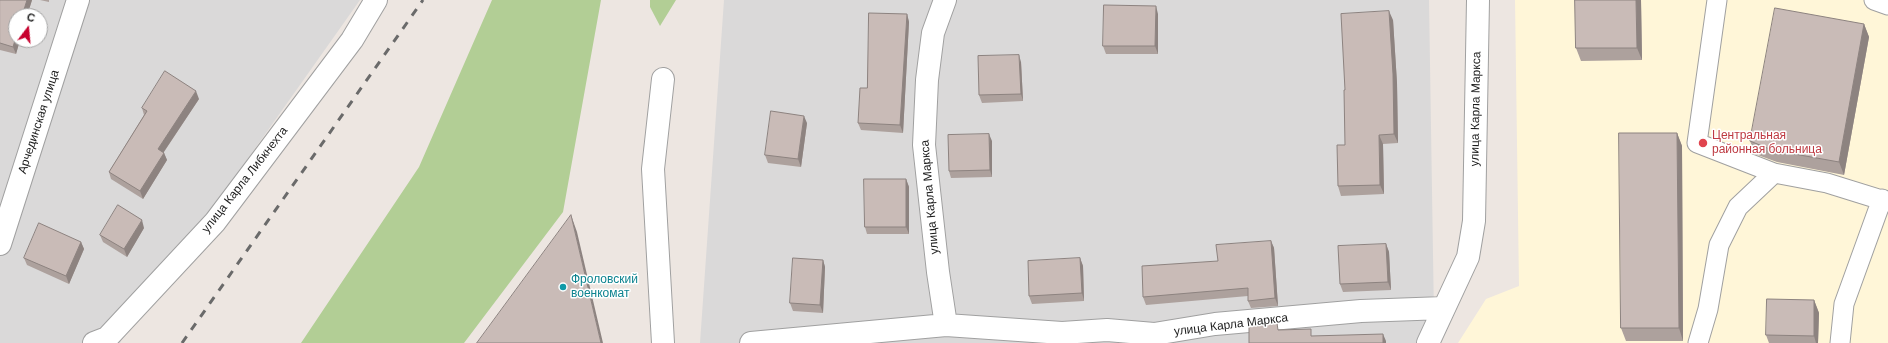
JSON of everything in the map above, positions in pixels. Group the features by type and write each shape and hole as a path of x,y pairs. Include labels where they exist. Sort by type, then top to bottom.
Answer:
{"street":[{"name":"Арчединская улица","path":"0,244 78,0"},
{"name":"улица Карла Либкнехта","path":"94,343 107,338 215,222 352,40 376,0"},
{"name":"улица Карла Маркса","path":"945,0 933,33 927,80 924,145 931,213 946,325"},
{"name":"улица Карла Маркса","path":"1428,343 1468,257 1474,221 1478,0"},
{"path":"663,79 653,169 665,343"},
{"name":"улица Карла Маркса","path":"750,343 946,325 1062,333 1107,330 1154,334 1215,324 1362,311 1444,308"}],"lane":[{"path":"1717,0 1697,143 1774,173 1827,182 1885,201 1844,304 1840,343"},
{"path":"1874,0 1888,5"},
{"path":"1698,343 1708,309 1719,245 1738,207 1774,173"}],"shaded area":[{"path":"0,0 360,0 126,331 120,343 0,343"},
{"path":"724,0 1429,0 1434,318 1432,343 700,343"},
{"name":"Центральная районная больница","path":"1515,0 1888,0 1888,343 1458,343 1486,299 1519,286"}],"green space":[{"path":"492,0 601,0 563,212 464,343 301,343 419,167"},
{"path":"650,0 676,0 660,26 650,7"}],"building":[{"path":"0,0 27,0 24,8 8,8 8,45 0,43"},
{"path":"1575,0 1636,0 1637,48 1576,48"},
{"path":"1104,5 1156,6 1155,46 1103,46"},
{"path":"1775,8 1864,24 1839,162 1772,150 1750,141"},
{"path":"1389,11 1393,74 1394,134 1379,135 1380,185 1338,186 1337,145 1345,145 1345,90 1341,14"},
{"path":"869,13 907,14 900,125 858,123 860,88 867,88"},
{"path":"1019,55 1021,94 979,95 978,56"},
{"path":"165,71 196,91 158,149 164,153 140,191 109,172 147,111 142,108"},
{"path":"771,111 804,116 798,159 765,155"},
{"path":"1619,133 1677,133 1679,328 1621,328"},
{"path":"989,134 990,170 949,171 948,135"},
{"path":"864,179 906,179 906,227 865,227"},
{"path":"118,205 142,220 124,249 100,235"},
{"name":"Фроловский военкомат","path":"571,215 601,343 477,343"},
{"path":"39,223 81,242 66,276 24,258"},
{"path":"1271,241 1275,298 1248,301 1248,288 1143,297 1142,266 1218,261 1216,245"},
{"path":"1386,244 1388,282 1340,284 1338,246"},
{"path":"793,258 823,260 820,305 790,303"},
{"path":"1080,258 1082,293 1029,296 1028,261"},
{"path":"1767,299 1814,300 1814,336 1766,335"},
{"path":"1277,323 1278,330 1311,329 1311,336 1383,334 1383,343 1249,343 1249,326"}],"railway":[{"path":"182,343 423,0"}],"place":[{"name":"Центральная районная больница","path":"1703,143"},
{"name":"Фроловский военкомат","path":"563,287"}]}
